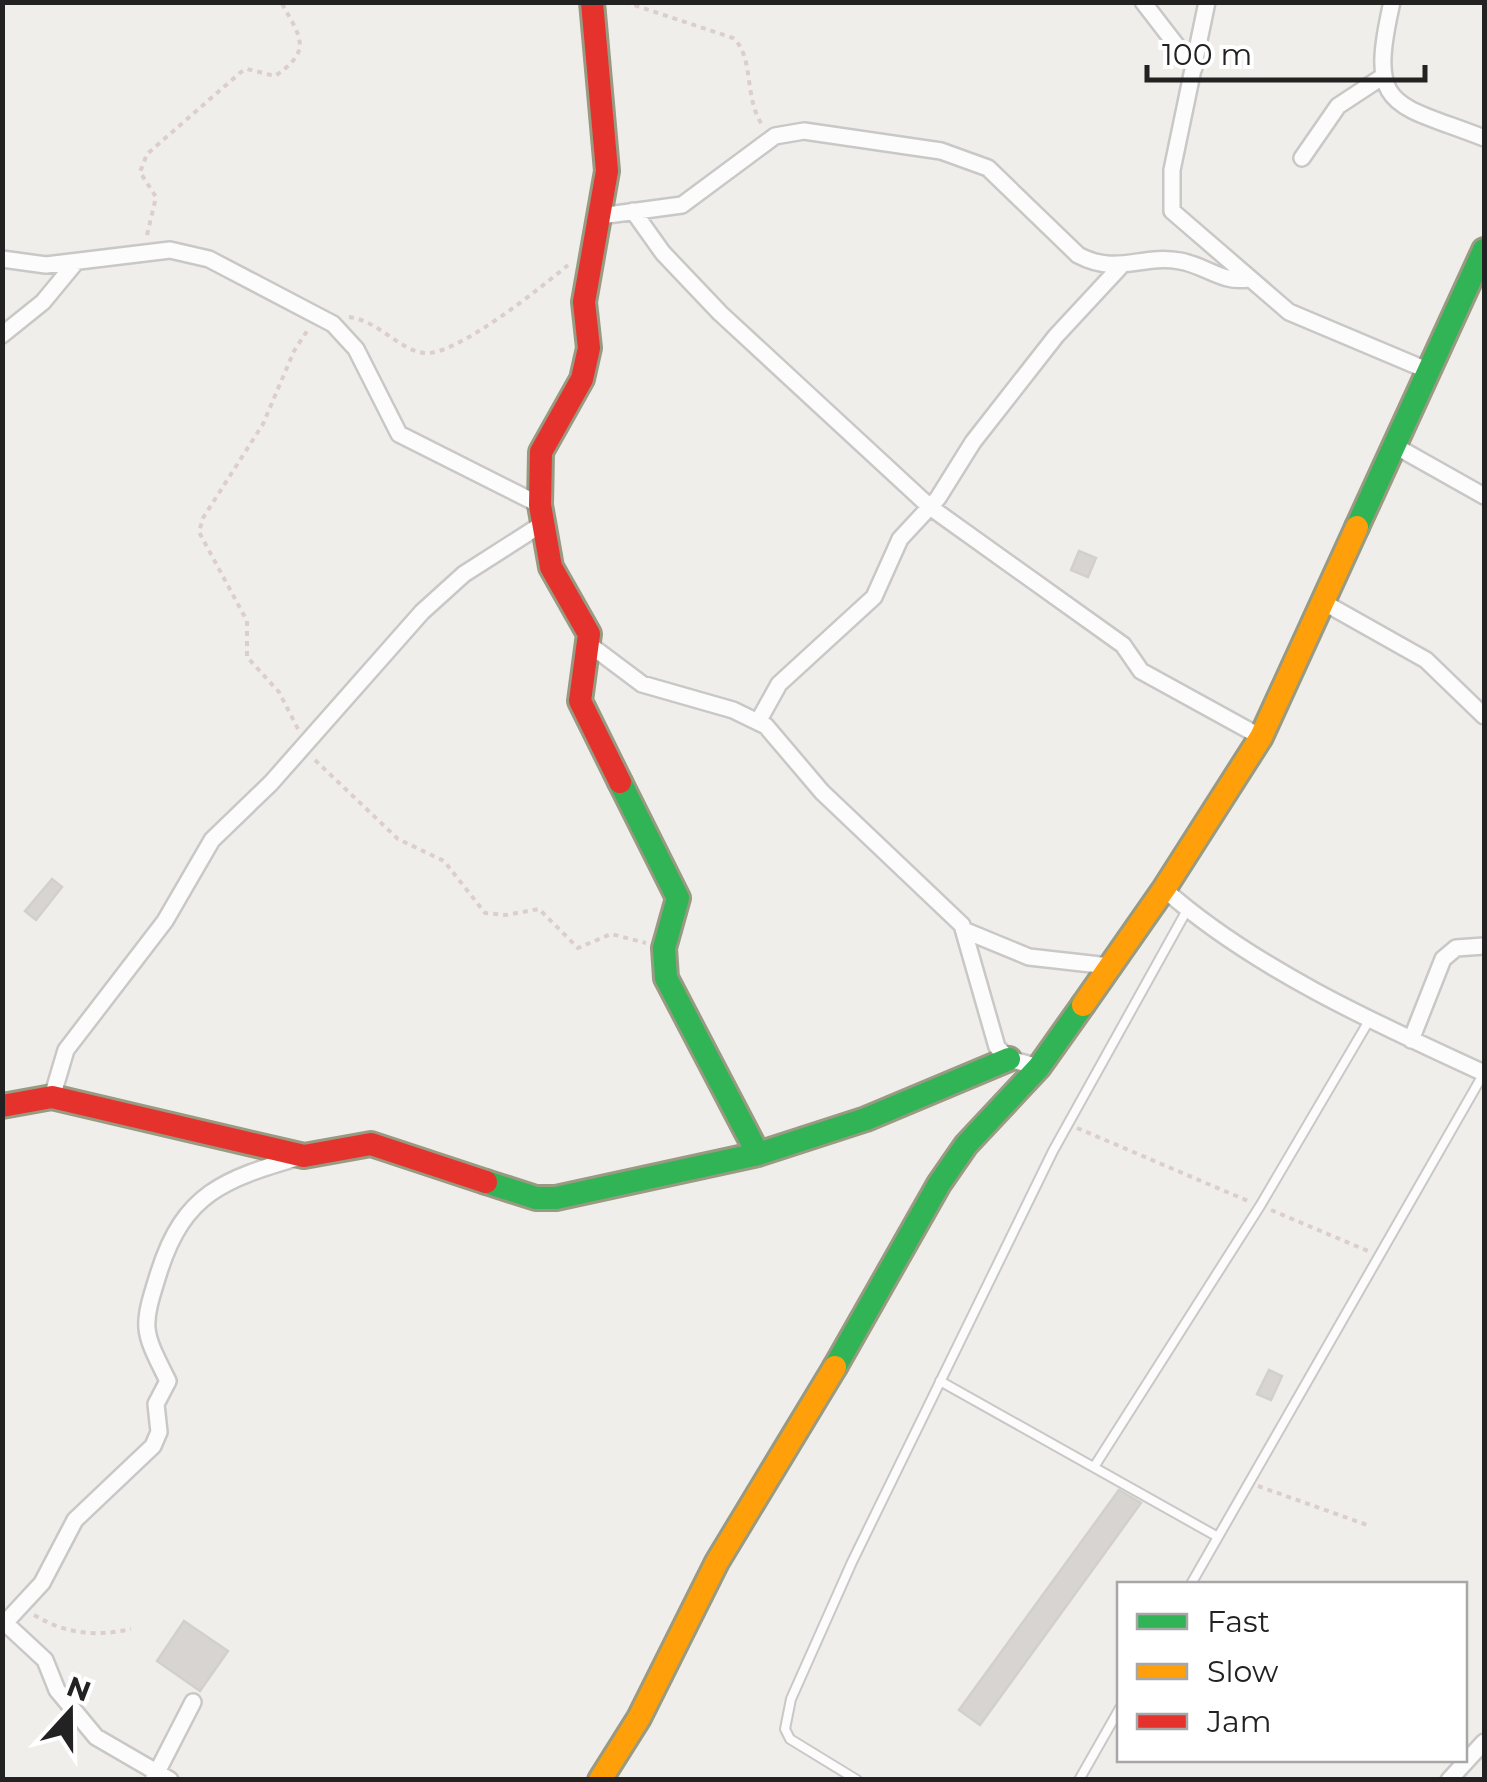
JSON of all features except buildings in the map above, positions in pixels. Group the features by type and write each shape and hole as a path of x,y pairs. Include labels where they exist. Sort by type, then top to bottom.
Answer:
{"street":[{"path":"592,2 607,171 584,302 586,367 541,452 541,514 550,567 589,634 580,701 678,898 664,948 666,978 673,998 758,1154"},
{"path":"1143,2 1194,68"},
{"path":"1207,2 1169,202 1178,217 1289,312 1429,371"},
{"path":"1392,2 1380,62 1387,90 1408,108 1484,138"},
{"path":"1302,158 1338,106 1382,77"},
{"path":"600,216 691,202 775,136 804,131 967,158 1002,178 1078,256 1106,267 1182,261 1228,280 1248,279"},
{"path":"633,212 662,253 720,313 930,506 1123,646 1142,671 1261,737"},
{"path":"2,259 20,264 76,262 170,250 209,259 322,316 356,349 399,434 541,514"},
{"path":"600,1780 639,1718 717,1562 853,1337 939,1184 966,1146 1038,1068 1164,889 1261,737 1484,250"},
{"path":"2,335 44,302 76,262"},
{"path":"759,720 779,684 874,597 900,538 930,506 973,442 1044,352 1121,266"},
{"path":"1397,447 1484,496"},
{"path":"52,1098 66,1050 165,921 212,840 272,783 393,640 450,586 541,514"},
{"path":"1323,602 1426,660 1484,716"},
{"path":"590,644 642,684 759,720 822,792 966,931 1029,958 1108,966"},
{"path":"1164,889 1187,910 1370,1020 1484,1073"},
{"path":"966,931 993,1038 1008,1059 1038,1068"},
{"path":"1411,1040 1443,959 1456,948 1484,946"},
{"path":"2,1106 52,1098 304,1156 320,1156 365,1143 545,1198 758,1154 866,1119 1008,1059"},
{"path":"193,1702 160,1777 96,1737 57,1690 45,1660 4,1622 22,1607 50,1571 75,1520 147,1454 158,1437 156,1404 168,1381 151,1353 146,1315 182,1216 219,1185 304,1156"}],"lane":[{"path":"857,1780 790,1738 785,1718 852,1562 940,1381 1068,1124 1187,910"},
{"path":"1094,1467 1260,1206 1370,1020"},
{"path":"1191,1582 1484,1073"},
{"path":"940,1381 1218,1538"},
{"path":"1078,1780 1117,1713"}],"path":[{"path":"141,252 156,198 144,182 141,164 241,72 275,76 297,60 301,44 282,2"},
{"path":"625,2 734,38 746,58 752,108 775,136"},
{"path":"592,245 482,327 433,352 416,351 372,323 322,316 294,350 264,424 199,532 247,621 247,658 279,692 302,745 398,839 444,861 485,914 506,916 539,909 578,948 611,934 664,948"},
{"path":"1068,1124 1380,1256"},
{"path":"1249,1483 1370,1526"},
{"path":"22,1607 70,1631 108,1634 131,1629"}],"traffic: fast":[{"path":"1357,527 1484,250"},
{"path":"620,782 678,898 664,948 666,978 758,1154"},
{"path":"835,1367 939,1184 966,1145 1039,1067 1083,1005"},
{"path":"486,1182 536,1198 556,1198 758,1154 866,1119 1009,1059"}],"traffic: slow":[{"path":"1083,1005 1164,889 1261,737 1357,527"},
{"path":"600,1780 639,1718 717,1562 835,1367"}],"traffic: jam":[{"path":"592,2 607,171 584,302 589,348 582,379 541,452 540,505 551,567 589,634 580,701 620,782"},
{"path":"2,1106 52,1097 304,1156 371,1144 486,1182"}]}
